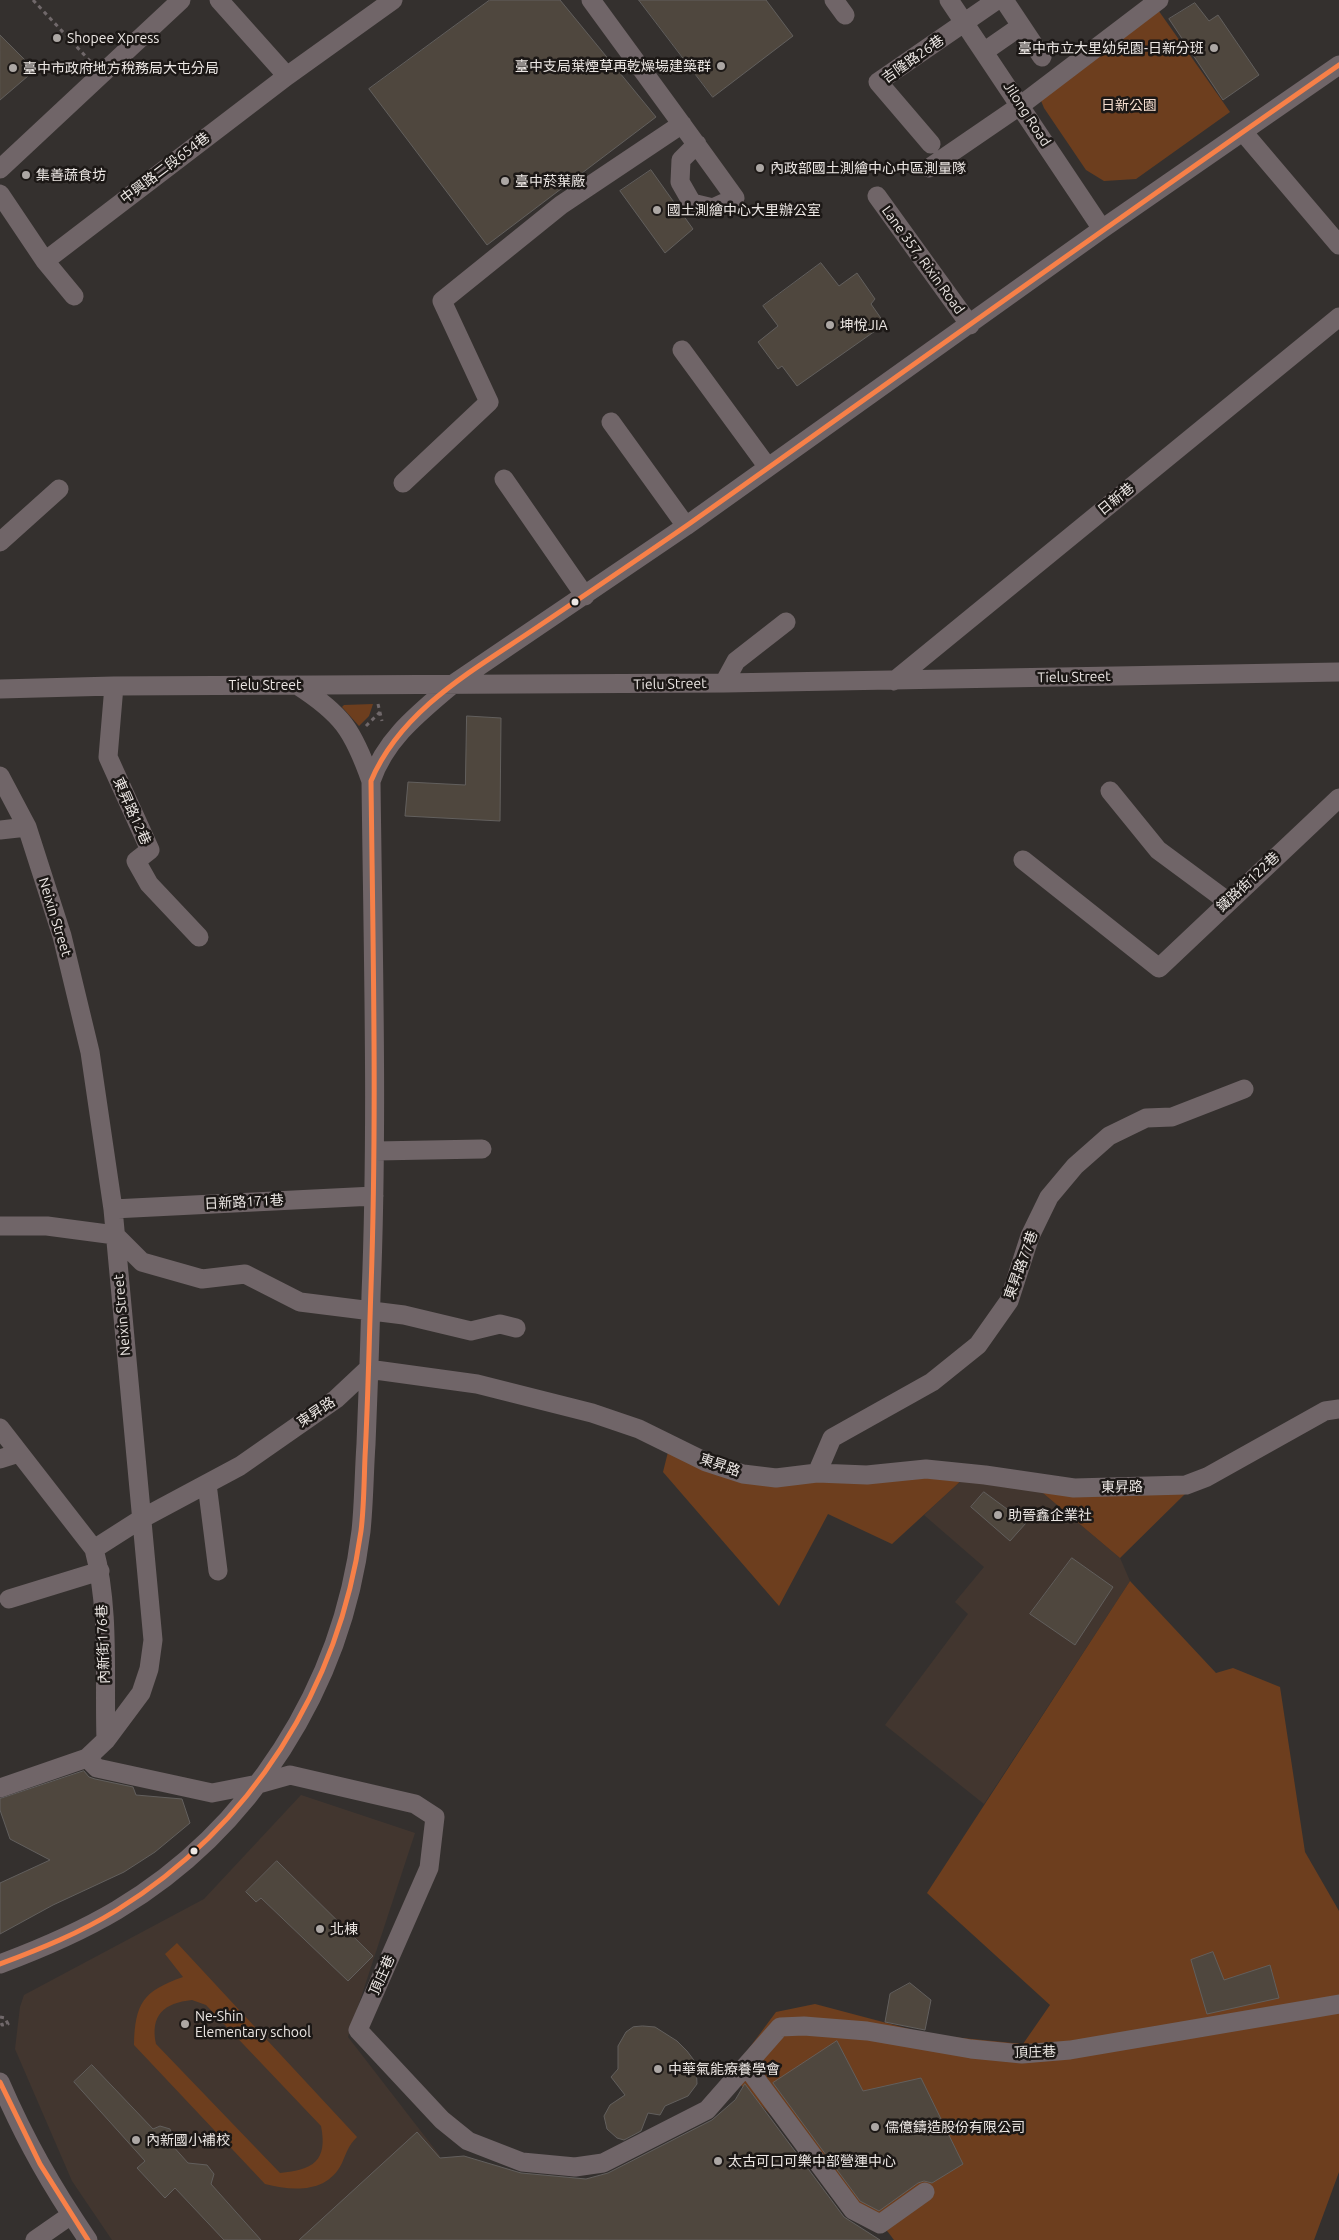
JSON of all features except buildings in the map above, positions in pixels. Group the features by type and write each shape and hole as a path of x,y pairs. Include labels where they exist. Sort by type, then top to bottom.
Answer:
{"street":[{"path":"0,169 100,73 181,0"},
{"path":"219,0 287,76"},
{"name":"中興路二段654巷","path":"45,260 287,76 393,0"},
{"path":"591,0 697,144"},
{"name":"Jilong Road","path":"949,0 985,51 1102,229"},
{"path":"965,22 996,0"},
{"path":"1004,0 1042,57"},
{"path":"930,168 1021,105 1159,0"},
{"name":"吉隆路26巷","path":"931,144 878,82 965,22"},
{"path":"985,51 1021,26"},
{"path":"0,1964 83,1928 117,1910 149,1889 206,1843 230,1819 258,1784 284,1746 322,1676 347,1604 361,1531 371,1312 376,1151 371,781 380,756 396,736 453,684 586,596 767,466 970,325 1102,229 1339,65"},
{"path":"403,483 489,402 442,301 561,205 682,124"},
{"path":"1243,132 1339,245"},
{"path":"0,194 45,260 74,296"},
{"name":"Lane 357, Rixin Road","path":"876,196 970,325"},
{"name":"日新巷","path":"894,681 1339,317"},
{"path":"682,350 767,466"},
{"path":"611,422 686,526"},
{"path":"504,479 586,596"},
{"path":"0,542 58,489"},
{"path":"724,683 736,661 786,622"},
{"name":"Tielu Street","path":"0,689 114,686 894,681 1339,672"},
{"path":"297,685 323,703 344,723 356,743 371,781"},
{"name":"東昇路12巷","path":"114,686 108,757 150,850 136,861 149,884 199,937"},
{"name":"Neixin Street","path":"0,776 27,827 62,936 90,1052 113,1209 153,1640 149,1669 141,1693 132,1708 106,1740 87,1758 0,1788"},
{"path":"1110,791 1158,850 1227,901"},
{"name":"鐵路街122巷","path":"1023,860 1159,968 1227,901 1336,808"},
{"path":"0,830 27,827"},
{"name":"東昇路77巷","path":"817,1473 832,1438 932,1382 978,1345 1009,1301 1030,1236 1049,1197 1075,1166 1108,1136 1146,1118 1172,1117 1244,1089"},
{"path":"376,1151 482,1149"},
{"name":"日新路171巷","path":"113,1209 374,1196"},
{"path":"0,1226 47,1226 115,1235 142,1262 202,1279 245,1274 300,1302 404,1315 471,1331 500,1324 516,1328"},
{"name":"東昇路","path":"141,1519 240,1466 336,1399 368,1369 477,1384 592,1413 639,1429 706,1462 743,1474 776,1478 817,1473 867,1475 926,1469 985,1475 1074,1488 1186,1486 1207,1477 1325,1411 1339,1409"},
{"name":"內新街176巷","path":"0,1428 94,1549 100,1571 106,1740"},
{"path":"0,1459 19,1452"},
{"path":"207,1484 218,1571"},
{"path":"94,1549 141,1519"},
{"path":"9,1598 100,1571"},
{"name":"頂庄巷","path":"87,1758 96,1768 212,1793 258,1784 290,1775 415,1804 435,1817 430,1868 358,2030 442,2120 468,2141 522,2162 574,2167 603,2163 707,2110 747,2067 780,2027 804,2026 867,2031 971,2049 1022,2054 1070,2050 1339,2004"},
{"path":"747,2067 852,2210 880,2224 925,2192"},
{"path":"0,2082 30,2150 88,2240"},
{"path":"35,2240 71,2215"}],"path":[{"path":"33,0 100,73"},
{"path":"378,704 382,721"},
{"path":"362,730 380,712"}],"shaded area":[{"path":"964,1478 1037,1488 1120,1558 1130,1581 984,1804 885,1725 968,1614 955,1602 984,1567 924,1515"},
{"name":"Ne-Shin Elementary school","path":"301,1795 415,1833 348,2037 440,2156 346,2240 112,2240 72,2181 15,2049 20,2007 24,1995 204,1899"}],"green space":[{"name":"日新公園","path":"1156,7 1230,112 1136,179 1104,181 1086,170 1044,108 1037,91"},
{"path":"373,704 369,716 359,726 342,707 344,705"},
{"path":"670,1444 743,1472 964,1478 892,1544 828,1514 779,1606 663,1472"},
{"path":"1037,1488 1186,1493 1120,1558"},
{"path":"1130,1581 1216,1673 1233,1668 1280,1687 1305,1852 1339,1911 1339,2172 1314,2240 894,2240 730,2074 776,2012 815,2004 932,2035 1023,2044 1050,2005 927,1893"},
{"path":"177,1943 357,2137 350,2146 342,2163 327,2180 308,2188 297,2189 265,2184 134,2045 136,2019 144,2000 169,1982 183,1977 165,1954","holes":["192,2000 206,2005 321,2126 322,2148 316,2162 292,2172 280,2173 156,2044 155,2025 161,2012 174,2004"]}],"transit line":[{"path":"0,1964 60,1940 117,1910 165,1876 209,1838 247,1795 281,1748 309,1698 332,1645 350,1589 361,1531 368,1394 374,1161 371,781 384,756 400,733 440,694 463,677 689,524 1094,236 1339,65"},
{"path":"0,2082 40,2164 88,2240"}],"place":[{"name":"Shopee Xpress","path":"57,38"},
{"name":"臺中市立大里幼兒園-日新分班","path":"1214,48"},
{"name":"臺中支局葉煙草再乾燥場建築群","path":"721,66"},
{"name":"臺中市政府地方稅務局大屯分局","path":"13,68"},
{"name":"內政部國土測繪中心中區測量隊","path":"760,168"},
{"name":"集善蔬食坊","path":"26,175"},
{"name":"臺中菸葉廠","path":"505,181"},
{"name":"國土測繪中心大里辦公室","path":"657,210"},
{"name":"坤悅JIA","path":"830,325"},
{"name":"助晉鑫企業社","path":"998,1515"},
{"name":"北棟","path":"320,1929"},
{"name":"Ne-Shin Elementary school","path":"185,2024"},
{"name":"中華氣能療養學會","path":"658,2069"},
{"name":"儒億鑄造股份有限公司","path":"875,2127"},
{"name":"內新國小補校","path":"136,2140"},
{"name":"太古可口可樂中部營運中心","path":"718,2161"}]}
